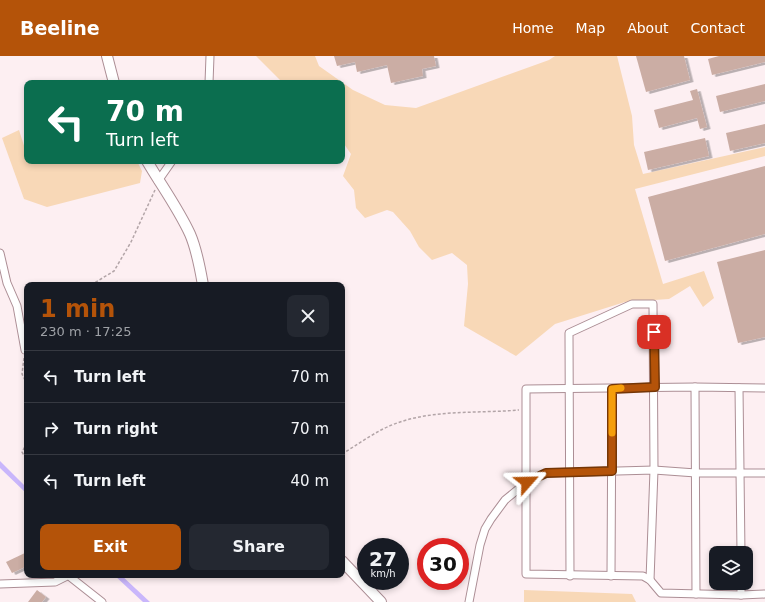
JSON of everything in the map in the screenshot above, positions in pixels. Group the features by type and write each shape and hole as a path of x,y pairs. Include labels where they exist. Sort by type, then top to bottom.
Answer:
{"main road":[{"path":"107,56 113,80"},
{"path":"149,164 180,214 190,235 198,260 202,282"},
{"path":"345,564 381,602"}],"street":[{"path":"209,80 210,56"},
{"path":"158,181 170,164"},
{"path":"0,253 7,283 17,306 24,344"},
{"path":"570,576 569,333 632,304 653,304 655,387 650,580"},
{"path":"695,386 696,594"},
{"path":"765,388 695,386 612,389 526,389 526,574 570,576 643,576 650,580 661,593 741,595 765,594"},
{"path":"739,388 741,546"},
{"path":"611,576 612,389"},
{"path":"469,602 485,529 505,500 527,482 546,473 654,470 696,473 765,473"},
{"path":"0,584 55,582 64,578"},
{"path":"72,578 102,602"},
{"path":"741,590 741,595"}],"path":[{"path":"96,282 114,271 132,242 158,181"},
{"path":"24,358 22,374 24,378"},
{"path":"345,452 382,429 411,420 449,413 527,409"}],"shaded area":[{"path":"256,56 315,56 319,66 339,80 280,80"},
{"path":"555,56 617,56 632,116 634,145 643,174 765,147 765,156 635,189 663,284 704,271 714,298 703,307 690,286 669,299 625,302 555,324 516,356 464,326 468,284 467,265 452,253 432,260 419,247 410,231 393,212 387,210 365,218 356,208 354,190 343,176 351,154 345,145 345,84 353,90 385,105 416,108 549,60"},
{"path":"19,130 24,146 24,164 138,164 142,171 140,183 47,207 24,199 2,138"},
{"path":"0,461 24,485 24,491 0,468"},
{"path":"117,578 124,578 150,602 143,602"},
{"path":"524,590 632,594 636,602 524,602"}],"building":[{"path":"334,56 434,56 436,66 422,69 423,76 391,83 387,65 357,72 355,62 337,66"},
{"path":"636,56 684,56 690,80 646,92"},
{"path":"719,56 765,56 765,62 712,75 708,59"},
{"path":"765,84 765,101 720,112 716,96"},
{"path":"697,89 707,127 700,129 697,118 659,128 654,110 693,100 690,91"},
{"path":"765,124 765,143 730,151 726,133"},
{"path":"705,138 709,156 648,170 644,152"},
{"path":"765,166 765,234 665,261 648,197"},
{"path":"765,250 765,337 738,343 717,262"},
{"path":"24,553 24,567 12,573 6,562"},
{"path":"37,590 46,597 42,602 28,602"}],"slow traffic":[{"path":"612,433 612,389 621,388"}],"route":[{"path":"527,482 546,473 612,471 612,389 655,387 654,332"}]}
